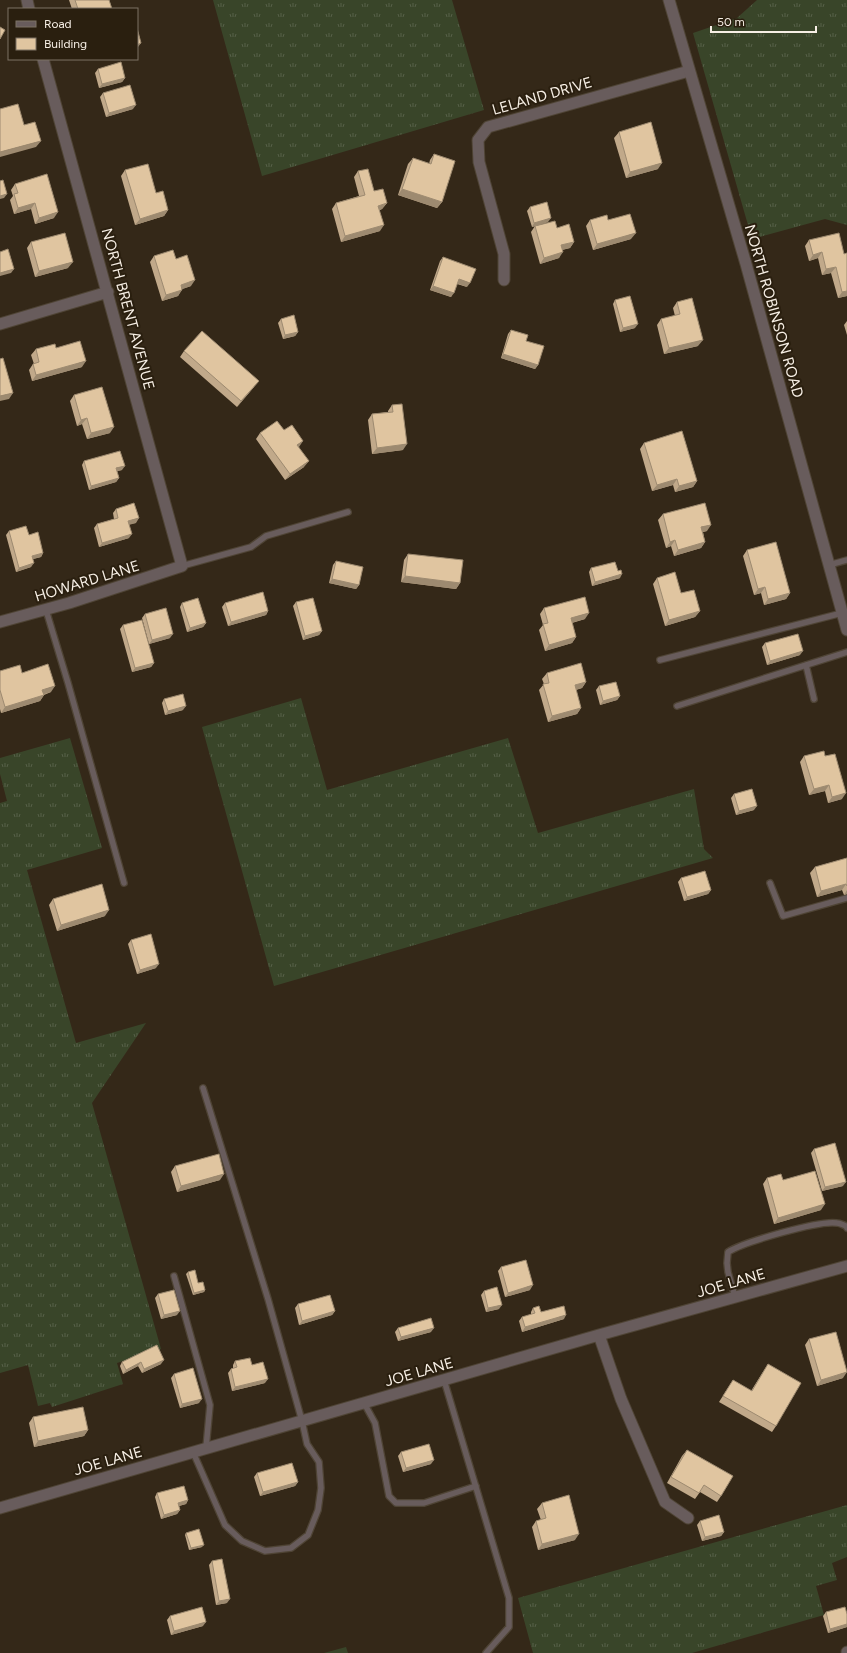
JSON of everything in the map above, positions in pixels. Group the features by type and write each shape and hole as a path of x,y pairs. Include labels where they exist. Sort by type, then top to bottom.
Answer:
{"street":[{"name":"NORTH ROBINSON ROAD","path":"670,0 689,71 746,264 847,630"},
{"name":"NORTH BRENT AVENUE","path":"43,60 182,566"},
{"name":"LELAND DRIVE","path":"504,280 504,254 479,162 478,140 488,127 689,71"},
{"path":"0,324 108,292"},
{"name":"HOWARD LANE","path":"0,622 46,610 182,566"},
{"name":"JOE LANE","path":"0,1508 599,1335 847,1266"},
{"path":"599,1335 621,1399 665,1502 688,1518"}],"lane":[{"path":"182,566 251,547 266,536 348,512"},
{"path":"829,565 847,560"},
{"path":"46,610 124,883"},
{"path":"660,660 842,613"},
{"path":"677,706 847,652"},
{"path":"806,665 814,699"},
{"path":"770,883 783,916 847,898"},
{"path":"193,1452 225,1525 242,1541 265,1551 291,1548 308,1535 318,1510 321,1488 319,1462 307,1444 268,1300 203,1088"},
{"path":"735,1297 727,1264 728,1252 731,1250 751,1242 815,1225 836,1222 846,1226 847,1228"},
{"path":"174,1276 210,1405 206,1449"},
{"path":"444,1380 509,1598 509,1627 486,1653"},
{"path":"364,1403 375,1423 389,1496 396,1503 424,1503 476,1486"}],"green space":[{"path":"213,0 452,0 484,110 262,176"},
{"path":"757,0 847,0 847,225 825,219 752,239 693,33 737,18"},
{"path":"301,698 327,790 508,738 538,833 694,789 704,849 713,858 274,986 202,727"},
{"path":"70,738 102,848 27,870 76,1043 146,1023 92,1103 161,1349 117,1363 123,1384 52,1407 50,1403 38,1406 28,1365 0,1373 0,803 7,801 0,774 0,758"},
{"path":"847,1505 847,1557 832,1563 837,1580 816,1586 824,1615 692,1653 533,1653 518,1598"},
{"path":"346,1647 348,1653 324,1653"}],"building":[{"path":"75,0 109,0 112,8 78,8"},
{"path":"0,27 5,30 0,39"},
{"path":"138,32 141,43 138,44"},
{"path":"121,62 125,78 102,84 98,69"},
{"path":"130,85 136,105 109,113 103,93"},
{"path":"18,104 24,125 35,122 41,141 0,152 0,109"},
{"path":"651,122 662,163 630,172 619,132"},
{"path":"434,154 455,161 442,202 402,189 413,158 431,164"},
{"path":"148,164 156,193 163,191 168,210 140,219 125,170"},
{"path":"368,169 374,191 383,189 387,203 378,206 384,225 345,236 336,203 365,195 358,171"},
{"path":"47,174 58,212 39,218 35,203 18,208 14,194 18,193 15,184"},
{"path":"3,180 7,194 0,196 0,181"},
{"path":"547,202 551,218 534,223 530,207"},
{"path":"630,214 636,233 597,244 590,220 607,215 608,220"},
{"path":"555,221 557,228 569,224 574,242 561,245 563,252 544,258 535,226"},
{"path":"65,233 73,262 39,271 31,242"},
{"path":"839,233 844,254 847,253 847,291 842,292 836,267 826,269 822,252 813,255 809,240"},
{"path":"8,249 14,269 0,273 0,252"},
{"path":"173,250 176,259 187,255 195,280 181,285 182,290 166,295 154,256"},
{"path":"443,257 476,269 470,283 459,279 454,293 433,286"},
{"path":"630,296 638,324 623,328 615,300"},
{"path":"692,298 703,340 669,348 661,319 680,314 677,302"},
{"path":"294,315 298,332 285,335 281,319"},
{"path":"511,330 528,335 526,341 544,346 538,365 503,354"},
{"path":"202,331 259,381 241,401 184,351"},
{"path":"80,341 86,361 36,375 33,364 39,362 36,349 55,344 56,348"},
{"path":"3,358 13,393 0,396 0,359"},
{"path":"102,387 114,427 91,433 87,418 81,420 74,395"},
{"path":"402,404 407,444 377,448 372,414 393,412 392,405"},
{"path":"277,421 284,430 292,425 303,441 297,445 309,461 290,474 260,433"},
{"path":"682,431 697,481 679,486 677,479 657,485 644,443"},
{"path":"120,451 125,466 116,468 119,478 91,486 84,461"},
{"path":"134,503 139,518 128,521 132,534 102,543 97,524 118,518 116,509"},
{"path":"705,503 711,525 701,527 705,542 678,550 675,540 670,542 663,514"},
{"path":"26,526 29,535 38,532 43,553 32,556 34,563 19,568 9,531"},
{"path":"776,542 790,593 768,599 765,587 758,589 747,550"},
{"path":"408,554 463,560 460,583 405,576"},
{"path":"336,561 363,567 359,585 332,579"},
{"path":"615,562 618,571 621,570 622,574 595,582 591,568"},
{"path":"675,572 681,593 694,590 700,611 669,620 657,578"},
{"path":"263,592 268,611 231,622 225,603"},
{"path":"585,597 589,613 571,618 576,637 549,645 543,624 548,623 544,608"},
{"path":"198,598 206,623 190,628 182,603"},
{"path":"313,598 322,631 305,636 296,602"},
{"path":"166,608 173,634 152,640 145,614"},
{"path":"142,620 154,663 135,668 123,625"},
{"path":"798,634 803,651 770,661 765,643"},
{"path":"581,663 586,682 575,685 581,708 552,716 543,684 549,683 547,673"},
{"path":"48,664 55,686 42,690 44,695 5,707 0,690 0,671 20,665 22,673"},
{"path":"616,682 620,696 603,701 599,686"},
{"path":"183,694 186,706 168,711 164,699"},
{"path":"824,751 825,756 835,754 846,793 832,797 829,785 814,789 804,756"},
{"path":"752,789 757,806 739,811 734,794"},
{"path":"847,858 847,886 846,884 821,891 815,867"},
{"path":"705,871 711,890 687,897 681,878"},
{"path":"102,884 109,910 61,925 53,899"},
{"path":"151,934 159,964 140,970 131,940"},
{"path":"835,1143 846,1182 825,1187 814,1149"},
{"path":"219,1154 224,1174 181,1186 175,1166"},
{"path":"815,1171 825,1204 778,1218 767,1178 781,1174 783,1180"},
{"path":"526,1260 533,1285 508,1293 501,1267"},
{"path":"195,1270 198,1283 203,1282 205,1290 194,1293 188,1272"},
{"path":"497,1287 502,1305 488,1308 484,1291"},
{"path":"174,1290 180,1311 164,1315 158,1294"},
{"path":"330,1295 335,1311 302,1321 298,1304"},
{"path":"539,1306 541,1312 564,1306 566,1315 525,1327 522,1317 535,1313 533,1308"},
{"path":"431,1318 434,1328 401,1337 398,1328"},
{"path":"836,1332 847,1372 821,1380 809,1339"},
{"path":"157,1345 164,1360 144,1369 141,1362 126,1370 122,1362"},
{"path":"250,1358 252,1365 263,1362 268,1379 235,1387 231,1369 237,1367 235,1361"},
{"path":"768,1364 801,1383 776,1426 723,1396 733,1380 752,1391"},
{"path":"193,1368 202,1399 182,1404 174,1374"},
{"path":"83,1407 88,1430 38,1441 33,1417"},
{"path":"429,1444 434,1460 406,1468 401,1452"},
{"path":"687,1450 733,1476 721,1496 704,1485 699,1493 671,1477"},
{"path":"292,1463 298,1482 263,1492 257,1473"},
{"path":"184,1486 188,1500 178,1503 180,1510 164,1515 157,1493"},
{"path":"569,1495 579,1534 542,1544 536,1521 546,1518 542,1503"},
{"path":"719,1515 724,1532 705,1537 700,1521"},
{"path":"199,1529 204,1545 191,1548 186,1533"},
{"path":"222,1559 230,1599 219,1601 212,1561"},
{"path":"202,1607 206,1622 174,1631 170,1616"},
{"path":"845,1607 847,1624 830,1629 826,1612"}]}
